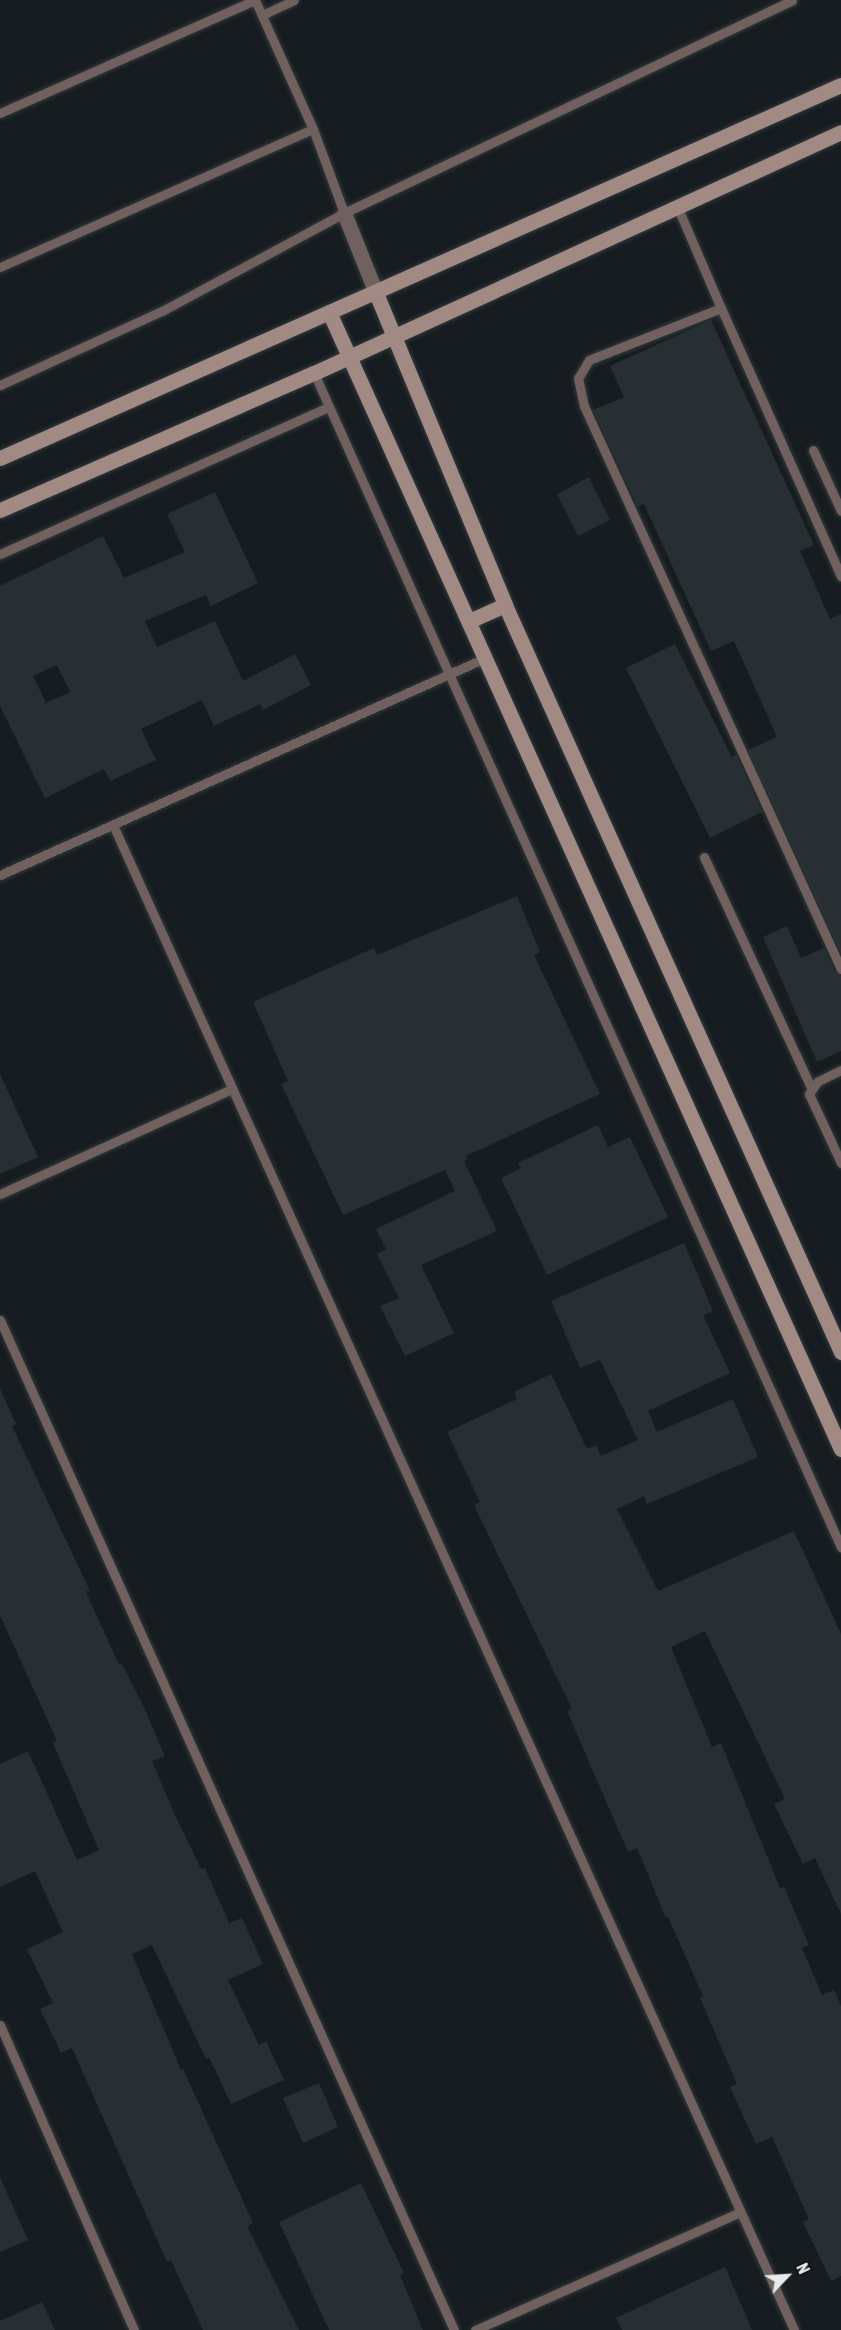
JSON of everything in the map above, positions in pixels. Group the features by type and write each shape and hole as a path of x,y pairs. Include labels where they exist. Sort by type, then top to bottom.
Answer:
{"street":[{"path":"0,458 841,85"},
{"path":"0,510 314,373 841,132"},
{"path":"344,213 505,605 841,1352"},
{"path":"329,312 838,1433 841,1449"},
{"path":"468,621 505,605"}],"lane":[{"path":"0,113 255,0 313,129 344,213"},
{"path":"262,15 294,0"},
{"path":"0,385 162,311 344,213 792,0"},
{"path":"0,267 313,129"},
{"path":"677,206 841,576"},
{"path":"721,308 589,360 578,378 584,406 841,969"},
{"path":"314,373 327,408 841,1547"},
{"path":"0,554 327,408"},
{"path":"813,450 841,511"},
{"path":"0,875 485,658"},
{"path":"113,825 794,2330"},
{"path":"704,857 812,1087"},
{"path":"841,1070 818,1081 809,1094 841,1163"},
{"path":"0,1194 232,1089"},
{"path":"0,1320 454,2330"},
{"path":"0,2025 134,2330"},
{"path":"475,2330 740,2212"}],"building":[{"path":"711,320 814,545 800,551 830,619 841,614 841,953 748,750 777,737 734,641 711,651 644,504 638,507 593,410 624,397 610,366"},
{"path":"589,477 610,520 578,536 557,494"},
{"path":"215,492 258,583 211,606 206,595 145,621 157,647 215,621 243,681 295,654 311,685 263,710 260,704 214,726 202,700 141,729 156,760 110,781 104,769 45,798 0,706 0,586 103,536 124,578 185,552 167,514","holes":["57,665 70,692 46,703 33,676"]},
{"path":"675,644 732,757 736,755 762,812 710,838 626,668"},
{"path":"517,896 540,952 534,955 600,1094 466,1156 468,1159 464,1161 497,1231 421,1265 454,1333 405,1356 380,1306 399,1298 377,1254 386,1249 376,1229 455,1191 445,1170 343,1215 281,1084 288,1081 253,1002 374,948 377,955"},
{"path":"787,926 801,958 824,948 835,972 841,976 841,1051 817,1062 763,937"},
{"path":"0,1074 38,1157 0,1174"},
{"path":"598,1125 608,1147 630,1137 668,1217 547,1275 501,1178 521,1168 518,1163"},
{"path":"684,1243 713,1311 703,1315 730,1373 648,1411 657,1432 733,1399 758,1457 647,1504 644,1496 617,1509 658,1591 794,1531 841,1634 841,1914 815,1858 803,1864 774,1804 785,1799 705,1631 671,1647 712,1747 721,1743 780,1888 784,1887 809,1945 802,1948 822,1995 834,1990 841,2006 841,2276 831,2281 803,2222 809,2219 772,2137 756,2144 730,2087 737,2084 700,1998 703,1996 668,1917 666,1918 637,1848 628,1852 567,1711 572,1709 474,1505 480,1502 447,1432 517,1399 514,1392 551,1374 587,1449 596,1445 601,1456 638,1440 600,1360 580,1368 551,1301"},
{"path":"0,1388 16,1424 12,1426 90,1591 86,1592 119,1665 122,1664 143,1705 165,1756 152,1761 174,1813 201,1869 205,1868 229,1923 242,1918 263,1964 228,1980 259,2045 266,2041 284,2080 231,2104 209,2057 206,2059 152,1945 132,1954 181,2070 183,2069 253,2223 247,2226 299,2330 203,2330 171,2260 167,2262 72,2048 61,2053 40,2009 53,2003 27,1949 63,1932 35,1871 0,1887 0,1764 28,1751 77,1860 99,1850 53,1743 57,1741 0,1615"},
{"path":"319,2083 338,2127 303,2143 283,2098"},
{"path":"0,2177 28,2240 0,2252"},
{"path":"361,2183 404,2273 400,2275 423,2330 329,2330 279,2222"},
{"path":"725,2267 752,2330 622,2330 616,2318"},
{"path":"42,2302 55,2330 0,2330 0,2321"}]}
